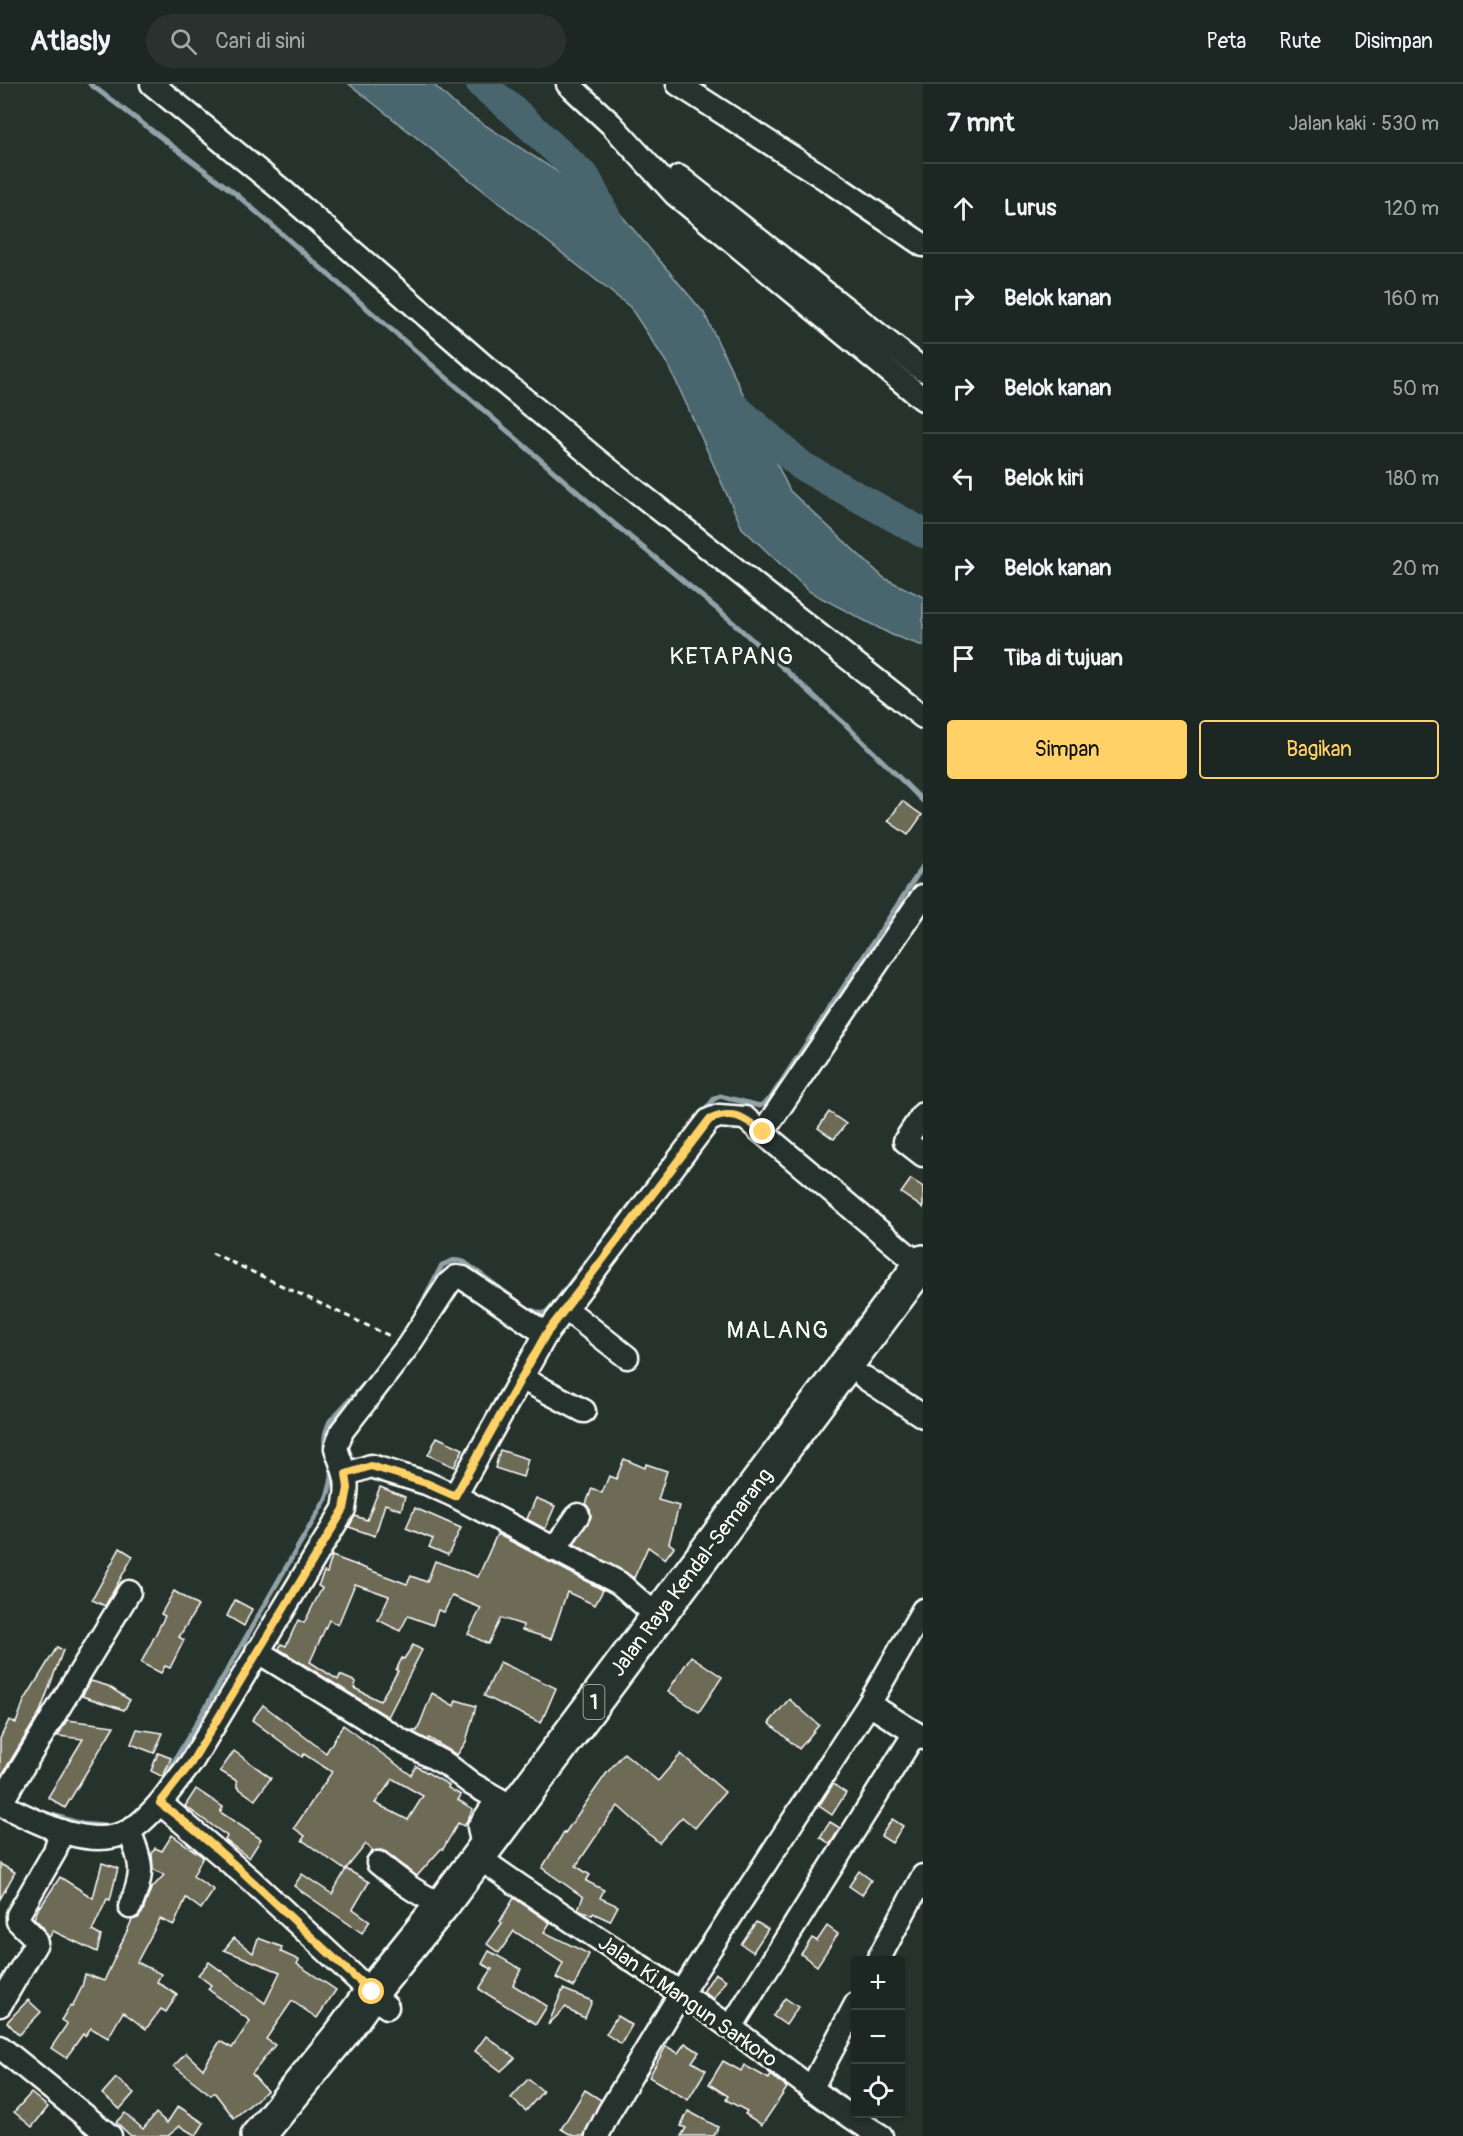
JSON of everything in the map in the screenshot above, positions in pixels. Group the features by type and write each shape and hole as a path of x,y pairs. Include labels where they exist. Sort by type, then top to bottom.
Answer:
{"highway":[{"name":"Jalan Raya Kendal-Semarang","path":"281,2136 313,2103 443,1904 487,1856 506,1804 657,1616 922,1265"},
{"name":"Jalan Raya Kendal-Semarang","path":"258,2136 343,2032 379,1999 487,1856 676,1625 793,1474 923,1298"}],"street":[{"path":"152,84 283,191 483,365 598,461 923,717"},
{"path":"568,84 611,124 675,194 923,399"},
{"path":"678,84 826,179 923,245"},
{"path":"679,177 922,357"},
{"path":"763,1132 923,896"},
{"path":"923,1114 904,1141 923,1155"},
{"path":"455,1496 546,1334 709,1120 719,1116 745,1118 922,1265"},
{"path":"129,1592 2,1800 61,1832 93,1838 112,1837 129,1831 160,1803 191,1763 344,1509 348,1488 346,1474 336,1448 342,1431 408,1346 449,1283 456,1277 463,1278 546,1334"},
{"path":"566,1309 627,1357"},
{"path":"521,1378 584,1411"},
{"path":"865,1378 923,1416"},
{"path":"346,1474 371,1466 426,1483 455,1496 618,1583 657,1616"},
{"path":"554,1550 578,1515"},
{"path":"597,2136 609,2112 681,1993 869,1704 923,1610"},
{"path":"257,1651 402,1741 446,1764 472,1784 506,1804"},
{"path":"731,2027 919,1736 869,1704"},
{"path":"160,1803 252,1881 379,1999"},
{"path":"129,1831 138,1852 141,1873 130,1907"},
{"path":"0,2005 36,1944 33,1936 18,1921 18,1915 55,1851 61,1832"},
{"name":"Jalan Ki Mangun Sarkoro","path":"487,1856 731,2027 871,2133"},
{"path":"378,1863 401,1882 428,1899 443,1904"},
{"path":"880,1956 923,1876"},
{"path":"811,2089 852,2010"},
{"path":"0,2047 110,2136"}],"path":[{"path":"212,1253 396,1338"}],"water":[{"path":"349,84 433,84 460,109 617,210 704,313 790,491 884,578 923,597 923,646 892,635 810,592 742,528 670,368 630,307"}],"building":[{"path":"902,801 922,815 908,835 888,821"},
{"path":"829,1112 846,1124 834,1139 818,1128"},
{"path":"911,1179 923,1187 923,1208 901,1193"},
{"path":"437,1437 463,1449 454,1467 428,1455"},
{"path":"500,1450 528,1459 523,1477 495,1468"},
{"path":"624,1459 645,1468 646,1464 667,1471 658,1500 679,1506 669,1543 674,1547 665,1559 648,1547 634,1578 574,1544 591,1517 586,1504 592,1488 602,1493 609,1476 616,1479"},
{"path":"380,1487 405,1497 401,1510 385,1504 375,1536 349,1527 355,1516 367,1520"},
{"path":"536,1498 555,1506 545,1529 527,1519"},
{"path":"415,1508 461,1528 448,1555 429,1547 433,1539 406,1528"},
{"path":"497,1534 603,1590 595,1605 567,1592 551,1639 522,1630 523,1625 501,1618 488,1644 468,1634 481,1608 452,1596 444,1612 438,1610 433,1625 408,1616 400,1631 378,1620 389,1596 355,1584 338,1625 329,1620 310,1662 338,1680 340,1675 356,1682 354,1688 380,1701 398,1671 396,1670 402,1658 404,1659 413,1645 422,1650 388,1717 279,1649 281,1644 286,1646 298,1620 304,1623 322,1588 318,1586 324,1572 327,1573 332,1556 407,1584 411,1576 427,1582 435,1561 478,1577"},
{"path":"120,1548 133,1556 105,1606 92,1600"},
{"path":"174,1591 198,1606 179,1637 184,1640 170,1668 165,1666 161,1673 141,1663 165,1616 161,1614"},
{"path":"235,1600 252,1609 244,1626 227,1616"},
{"path":"57,1647 63,1650 40,1712 0,1778 0,1739 9,1720 16,1723 24,1701"},
{"path":"691,1656 722,1677 699,1712 668,1691"},
{"path":"500,1662 556,1688 541,1723 484,1696"},
{"path":"91,1681 108,1686 130,1700 124,1710 82,1696"},
{"path":"432,1693 454,1706 456,1700 476,1706 466,1742 457,1755 429,1738 428,1740 409,1730 417,1731"},
{"path":"789,1699 819,1725 799,1749 769,1723"},
{"path":"263,1705 326,1753 343,1725 411,1775 416,1766 449,1785 448,1788 461,1795 458,1800 473,1809 464,1826 458,1823 443,1849 417,1876 386,1852 373,1851 366,1844 345,1870 302,1840 305,1836 294,1828 332,1772 304,1754 302,1757 252,1720","holes":["393,1779 423,1796 408,1820 375,1803"]},
{"path":"67,1720 114,1726 65,1808 48,1797 83,1739 58,1736"},
{"path":"137,1729 163,1733 154,1753 131,1744"},
{"path":"234,1751 271,1778 255,1800 237,1787 237,1781 220,1771"},
{"path":"158,1753 171,1758 163,1777 151,1771"},
{"path":"624,1753 658,1781 681,1754 725,1792 695,1828 682,1817 659,1843 618,1806 576,1866 590,1875 586,1881 604,1890 600,1898 618,1906 610,1921 578,1909 583,1897 542,1868 564,1832"},
{"path":"833,1784 846,1793 832,1815 819,1806"},
{"path":"196,1789 223,1807 220,1812 261,1839 249,1858 225,1840 227,1836 185,1806"},
{"path":"892,1819 903,1826 892,1843 881,1836"},
{"path":"830,1822 840,1828 830,1844 820,1837"},
{"path":"172,1835 203,1857 193,1876 214,1890 201,1909 186,1898 174,1925 160,1919 137,1962 161,1974 157,1982 177,1995 166,2012 161,2009 146,2029 123,2012 108,2038 91,2028 85,2036 83,2034 66,2058 51,2048 67,2024 61,2020 70,2006 72,2007 82,1987 85,1974 104,1981 132,1920 138,1918 142,1913 151,1889 164,1875 153,1869 152,1854 155,1848 162,1851"},
{"path":"102,1863 118,1868 110,1900 107,1899 92,1931 101,1936 97,1952 53,1931 49,1938 34,1918 40,1905 60,1877 93,1898"},
{"path":"0,1864 15,1872 0,1899"},
{"path":"346,1869 369,1882 353,1909 370,1921 362,1933 294,1886 302,1874 332,1894"},
{"path":"859,1871 871,1880 862,1895 849,1886"},
{"path":"514,1898 550,1923 544,1932 589,1954 574,1987 556,1978 563,1963 514,1931 499,1953 487,1944 502,1923 500,1921"},
{"path":"756,1922 768,1929 753,1952 741,1944"},
{"path":"827,1926 838,1934 817,1966 801,1954 812,1938 817,1941"},
{"path":"234,1938 253,1953 258,1938 282,1947 281,1952 299,1960 297,1964 336,1990 317,2018 292,2001 266,2039 275,2045 252,2074 267,2091 234,2118 214,2092 211,2095 174,2066 186,2053 203,2069 220,2041 232,2048 250,2021 208,1989 211,1985 198,1975 209,1962 265,2003 280,1972 224,1950"},
{"path":"489,1951 521,1969 513,1985 547,2006 536,2024 479,1989 492,1969 482,1964"},
{"path":"715,1973 726,1980 714,1999 703,1992"},
{"path":"563,1989 592,2001 585,2018 566,2007 548,2025"},
{"path":"785,1998 798,2007 786,2025 773,2016"},
{"path":"28,2000 41,2012 19,2035 7,2022"},
{"path":"617,2016 632,2025 621,2044 606,2034"},
{"path":"486,2036 515,2058 501,2071 475,2051"},
{"path":"685,2043 699,2052 692,2062 706,2070 688,2100 649,2077 666,2046 678,2053"},
{"path":"723,2061 741,2071 744,2065 769,2079 771,2075 787,2088 762,2125 745,2114 747,2111 726,2100 728,2096 709,2084"},
{"path":"116,2078 134,2093 120,2109 102,2094"},
{"path":"528,2079 543,2091 526,2111 511,2098"},
{"path":"585,2090 601,2100 584,2136 573,2136 561,2129"},
{"path":"31,2093 48,2107 32,2127 14,2112"},
{"path":"178,2106 204,2123 196,2136 180,2126 168,2136 131,2136 116,2122 125,2113 143,2129 156,2113 167,2123"},
{"path":"688,2111 718,2127 714,2136 681,2136 686,2128 681,2126"}],"waterway":[{"path":"90,84 236,194 606,517 728,618 845,724 923,801"},
{"path":"481,84 514,111 586,178 614,233"},
{"path":"732,405 802,466 923,533"},
{"path":"702,1114 714,1099 720,1096 760,1106 770,1099 923,866"},
{"path":"530,1310 543,1314 550,1309 633,1201"},
{"path":"420,1307 442,1265 454,1261 464,1262 520,1303"},
{"path":"157,1790 326,1499 332,1475 325,1446 327,1429 330,1421 370,1378"},
{"path":"36,1810 82,1824 105,1826"}],"district":[{"name":"KETAPANG","path":"732,656"},
{"name":"MALANG","path":"778,1330"}],"route":[{"path":"372,1992 252,1881 160,1803 191,1763 344,1509 348,1488 346,1474 371,1466 426,1483 455,1496 546,1334 709,1120 719,1116 733,1115 745,1118 763,1132"}]}
